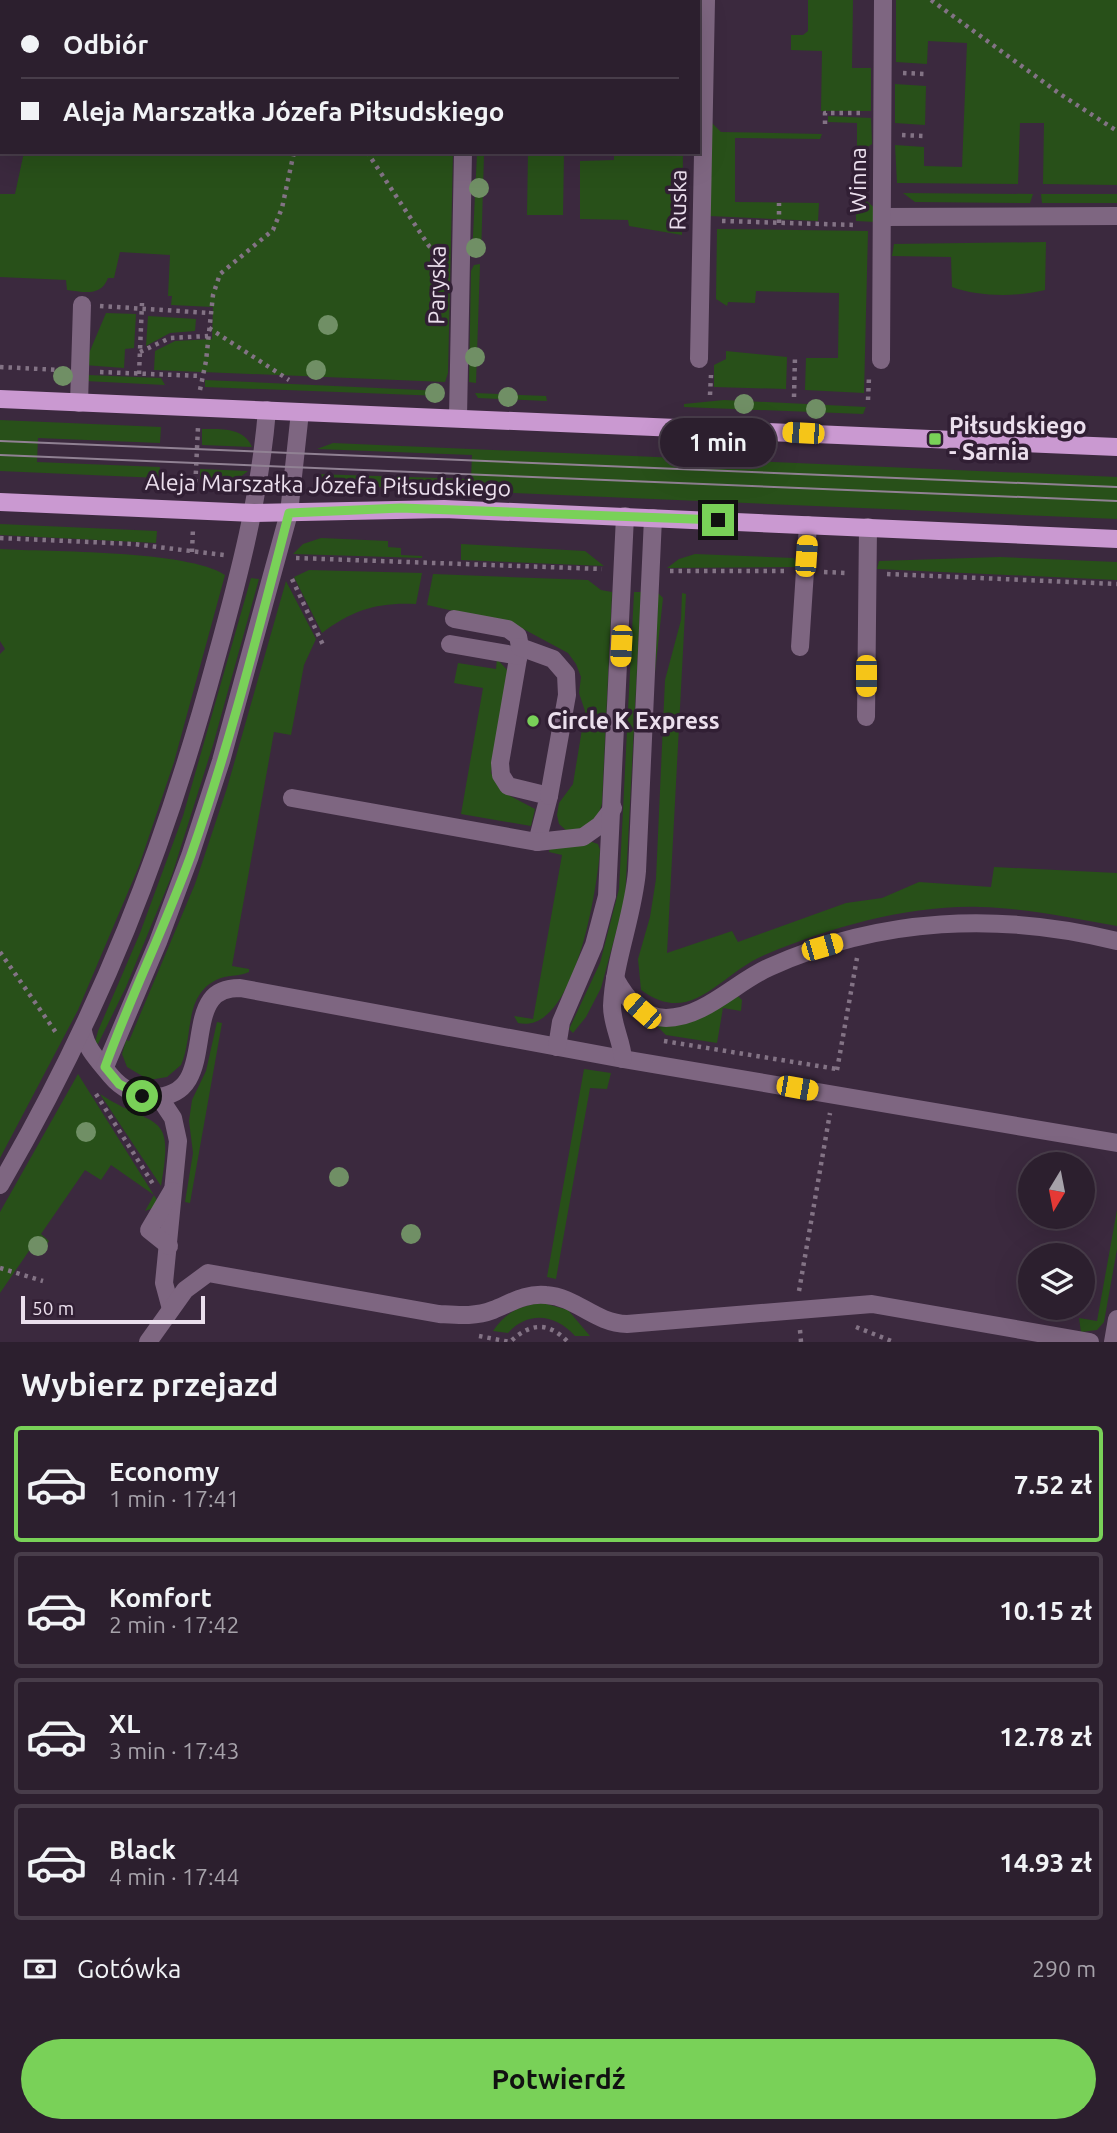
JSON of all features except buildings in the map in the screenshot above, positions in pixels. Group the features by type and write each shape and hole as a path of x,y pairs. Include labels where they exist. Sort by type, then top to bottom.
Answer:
{"main road":[{"path":"0,399 1117,447"},
{"name":"Aleja Marszałka Józefa Piłsudskiego","path":"0,502 254,513 401,508 1117,539"}],"street":[{"name":"Ruska","path":"699,359 706,0"},
{"name":"Winna","path":"881,360 884,0"},
{"name":"Paryska","path":"458,418 463,154"},
{"path":"883,217 1117,215"},
{"path":"79,403 82,305"},
{"path":"0,1185 72,1055 127,932 173,810 254,513 267,410"},
{"path":"105,1067 158,942 195,844 231,726 289,513 300,412"},
{"path":"557,1047 562,1022 586,968 602,921 610,864 625,516"},
{"path":"624,1059 612,1011 615,978 635,894 653,517"},
{"path":"800,647 808,524"},
{"path":"866,717 868,527"},
{"path":"454,619 508,629 518,636 520,652 500,763 501,775 508,786 549,796"},
{"path":"450,644 520,652 554,660 566,674 567,695 549,796 537,842"},
{"path":"292,798 537,842 583,837 600,825 613,808"},
{"path":"615,978 642,1011 654,1017 684,1016 756,973 861,936 957,921 1017,923 1117,940"},
{"path":"83,1031 85,1042 119,1084 132,1092 159,1097 183,1084 193,1072 208,1006 214,996 233,988 624,1059 1117,1143"},
{"path":"159,1097 177,1130 176,1184 164,1283 171,1309"},
{"path":"169,1246 149,1230 176,1184"},
{"path":"148,1342 194,1281 208,1273 439,1314 475,1315 521,1298 543,1294 561,1298 596,1318 615,1323 872,1304 996,1334 1090,1342"},
{"path":"1113,1342 1117,1319"}],"path":[{"path":"931,0 1060,94 1117,131"},
{"path":"892,72 926,74"},
{"path":"825,124 825,113 872,113"},
{"path":"891,134 924,136"},
{"path":"192,552 201,376 206,361 211,313 220,274 273,230 282,208 293,154"},
{"path":"293,161 298,154"},
{"path":"368,154 429,246 447,258 462,261"},
{"path":"779,202 779,223"},
{"path":"733,222 855,225"},
{"path":"82,305 142,306 211,313"},
{"path":"139,374 142,306"},
{"path":"209,328 289,380"},
{"path":"140,352 170,338 208,336"},
{"path":"794,397 795,357"},
{"path":"868,400 869,377"},
{"path":"0,538 133,544 229,555"},
{"path":"290,558 609,570"},
{"path":"290,572 323,645"},
{"path":"797,1302 861,936"},
{"path":"0,952 72,1055"},
{"path":"642,1011 645,1030 656,1039 837,1069"},
{"path":"94,1089 165,1203"},
{"path":"0,1268 43,1281"}],"green space":[{"path":"808,0 853,0 852,68 871,68 871,111 821,111 822,51 791,50 791,35 803,35 808,31"},
{"path":"896,0 1117,0 1117,185 1043,184 1044,123 1020,123 1018,184 897,183 895,145 924,147 924,166 962,167 967,43 928,41 927,64 896,62"},
{"path":"895,84 926,86 925,125 895,123"},
{"path":"828,116 871,118 872,144 857,154 857,123 828,122"},
{"path":"712,123 721,132 822,134 820,139 735,138 735,202 819,203 818,221 709,216"},
{"path":"24,154 453,154 448,373 445,382 154,370 155,351 175,341 212,339 213,307 171,305 172,296 168,296 170,255 120,252 114,278 108,278 101,288 91,292 67,290 66,280 0,277 0,194 15,194"},
{"path":"477,154 484,155 481,256 472,256"},
{"path":"528,154 564,154 563,215 527,215"},
{"path":"614,154 683,154 682,235 629,226 628,220 580,219 580,161 614,160"},
{"path":"856,192 877,210 876,222 856,221"},
{"path":"903,193 1033,194 1030,203 915,202"},
{"path":"1041,194 1117,194 1117,203 1042,203"},
{"path":"717,229 868,231 864,393 805,390 806,358 838,358 839,293 756,291 755,303 728,302 727,306 716,299"},
{"path":"1046,242 1045,290 1022,294 986,294 952,287 951,257 892,256 894,244"},
{"path":"480,264 476,383 469,382 471,271 474,265"},
{"path":"106,313 136,314 134,348 125,349 124,368 84,365"},
{"path":"148,316 196,319 195,331 170,333 146,346"},
{"path":"726,351 787,357 786,389 714,387 714,365 726,359"},
{"path":"88,375 161,378 165,385 85,381"},
{"path":"205,380 442,391 441,396 205,387"},
{"path":"475,393 546,396 547,401 478,398"},
{"path":"724,400 866,407 863,414 684,407 684,404"},
{"path":"0,420 161,427 160,443 38,438 37,462 160,467 159,478 0,471"},
{"path":"202,429 224,429 237,433 248,440 252,447 202,445"},
{"path":"333,443 1117,477 1117,519 331,485 314,474 471,479 472,455 317,449"},
{"path":"200,469 248,471 231,480 219,480 200,479"},
{"path":"0,524 157,531 156,543 0,535"},
{"path":"321,538 388,541 388,547 401,548 401,555 422,558 293,554 303,544"},
{"path":"461,544 585,551 604,566 461,560"},
{"path":"0,549 150,557 207,567 225,575 174,762 139,866 78,1010 0,1158 0,654 5,649 0,641"},
{"path":"695,554 794,558 797,567 667,568 679,559"},
{"path":"1000,557 1117,562 1117,580 877,569 879,561"},
{"path":"309,570 422,573 416,604 390,604 366,609 344,618 322,633 294,577"},
{"path":"433,574 588,580 601,590 612,592 602,803 597,815 585,826 568,832 559,824 557,815 559,803 573,784 585,711 579,693 581,677 576,664 568,653 516,625 427,605"},
{"path":"251,578 259,579 213,745 172,875 126,987 98,1044 95,1042 98,1031 140,933 183,816"},
{"path":"286,581 316,639 304,665 291,735 274,732 232,966 249,969 249,972 220,978 206,987 198,996 194,1007 181,1065 167,1077 149,1080 127,1067 122,1054 195,884 227,788"},
{"path":"634,592 641,592 625,899 601,988 586,1017 573,1033 569,1029 600,963 619,889"},
{"path":"658,593 663,598 655,673"},
{"path":"682,593 686,594 667,953 732,931 738,942 846,903 882,898 919,882 991,887 994,867 1117,873 1117,926 1014,909 953,907 926,910 871,920 792,944 750,963 691,1000 676,1003 659,1000 641,990 638,959 650,917 656,879 665,680 681,620"},
{"path":"497,659 509,672 491,773 501,791 535,809 531,826 461,814 483,688 454,683 458,663 496,669"},
{"path":"589,841 598,844 600,850 594,895 579,956 568,984 554,1007 538,1021 518,1023 514,1016 533,1019 562,855 549,852 550,845 571,847"},
{"path":"736,994 742,1000 741,1011 723,1008 717,1043 666,1035 655,1024 684,1024"},
{"path":"217,1022 222,1023 190,1203 185,1202 193,1153 189,1121 192,1100 206,1071"},
{"path":"584,1069 611,1073 607,1089 590,1088 556,1279 547,1277"},
{"path":"78,1074 154,1195 111,1165 101,1180 85,1170 41,1234 49,1241 40,1254 31,1248 0,1293 0,1212"},
{"path":"100,1094 147,1118 162,1132 165,1161 161,1186"},
{"path":"154,1195 157,1200 153,1208 145,1211"},
{"path":"1117,1210 1117,1249 1104,1322 1097,1330 1081,1332 1079,1320 1097,1321"},
{"path":"543,1303 568,1310 590,1336 575,1336 559,1323 542,1318 525,1321 508,1333 493,1331 514,1311"}],"tram line":[{"path":"0,441 1117,487"},
{"path":"0,455 1117,501"}],"place":[{"name":"Piłsudskiego - Sarnia","path":"935,439"},
{"name":"Circle K Express","path":"533,721"}],"route":[{"path":"142,1096 119,1084 105,1067 158,942 197,837 221,761 289,513 401,508 718,520"}]}
